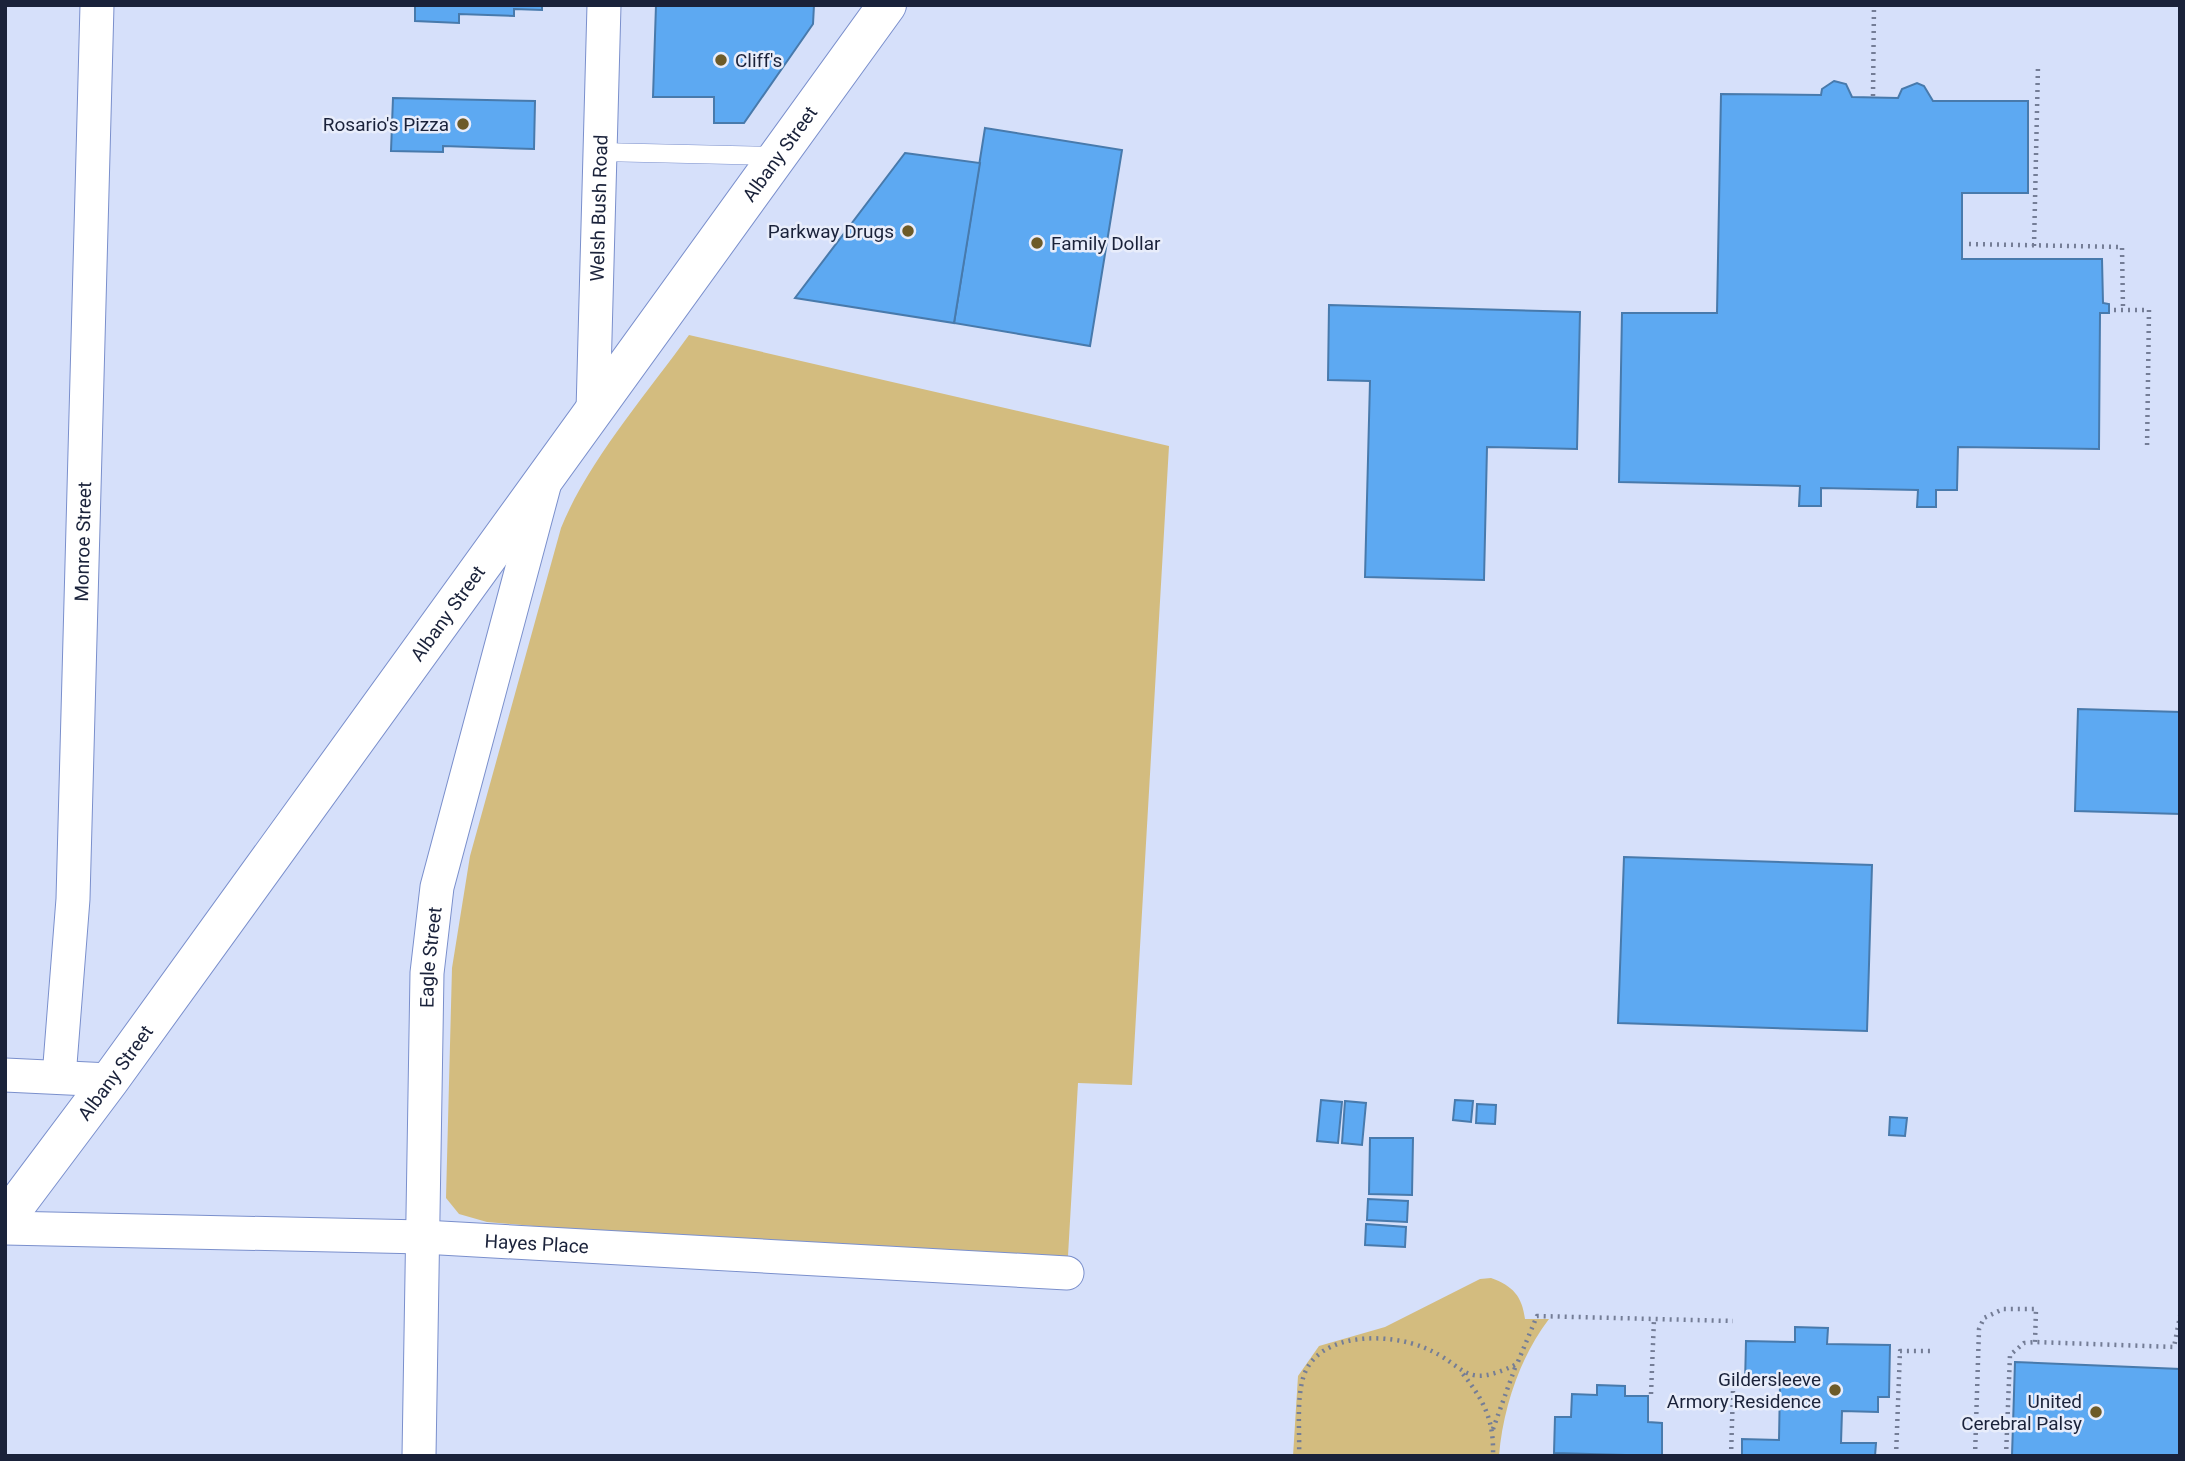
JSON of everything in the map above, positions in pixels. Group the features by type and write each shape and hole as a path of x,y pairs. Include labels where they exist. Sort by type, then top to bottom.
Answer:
{"street":[{"name":"Monroe Street","path":"59,1077 73,899 97,5"},
{"name":"Welsh Bush Road","path":"593,411 604,5"},
{"name":"Albany Street","path":"5,1220 110,1080 775,156 887,5"},
{"name":"Eagle Street","path":"419,1456 427,973 437,887 547,474"},
{"path":"5,1075 110,1080"},
{"name":"Hayes Place","path":"5,1228 423,1237 1067,1273"}],"lane":[{"path":"600,152 775,156"}],"path":[{"path":"1873,96 1874,5"},
{"path":"2034,246 2038,66"},
{"path":"1969,244 2122,247 2123,309"},
{"path":"2114,310 2150,310 2147,449"},
{"path":"1975,1456 1979,1329 1984,1318 2003,1309 2036,1309 2035,1342"},
{"path":"1493,1456 1493,1429 1537,1316 1733,1321"},
{"path":"2006,1456 2010,1355 2024,1343 2174,1348 2180,1316"},
{"path":"1651,1394 1654,1319"},
{"path":"1299,1456 1305,1373 1320,1354 1331,1348 1362,1340 1396,1340 1427,1348 1463,1374 1480,1399 1493,1429"},
{"path":"1896,1456 1900,1351 1933,1351"},
{"path":"1463,1374 1476,1376 1503,1371 1517,1364"},
{"path":"1731,1456 1733,1390"}],"shaded area":[{"path":"689,335 1169,446 1132,1085 1078,1083 1067,1273 487,1222 459,1214 446,1198 452,968 470,856 561,528 572,503 602,453"},
{"path":"1491,1278 1511,1288 1522,1304 1525,1319 1549,1319 1521,1366 1504,1420 1499,1456 1293,1456 1298,1376 1319,1346 1385,1327 1480,1279"}],"building":[{"path":"415,5 542,5 542,10 514,9 514,16 459,14 459,23 415,21"},
{"name":"Cliff's","path":"656,5 814,5 813,24 744,123 714,123 714,97 653,97"},
{"path":"1834,81 1846,84 1852,97 1898,98 1902,89 1917,83 1924,86 1933,101 2028,101 2028,193 1962,193 1962,259 2102,259 2103,303 2109,304 2109,313 2100,313 2099,449 1958,447 1957,490 1936,490 1936,507 1917,507 1918,490 1821,488 1821,506 1799,506 1800,486 1619,482 1622,313 1717,313 1721,94 1821,95 1822,89"},
{"name":"Rosario's Pizza","path":"393,98 535,101 534,149 443,146 443,152 391,151"},
{"name":"Family Dollar","path":"985,128 1122,150 1090,346 954,323"},
{"name":"Parkway Drugs","path":"905,153 980,163 954,323 795,298"},
{"path":"1329,305 1580,312 1577,449 1487,447 1484,580 1365,577 1370,381 1328,380"},
{"path":"2078,709 2180,712 2180,814 2075,811"},
{"path":"1624,857 1872,865 1867,1031 1618,1023"},
{"path":"1321,1100 1342,1102 1338,1143 1317,1141"},
{"path":"1455,1100 1473,1101 1471,1122 1453,1120"},
{"path":"1345,1101 1366,1103 1362,1145 1342,1143"},
{"path":"1477,1104 1496,1105 1495,1124 1476,1123"},
{"path":"1890,1117 1907,1118 1905,1136 1889,1135"},
{"path":"1370,1138 1413,1138 1412,1195 1369,1194"},
{"path":"1368,1199 1408,1201 1407,1222 1367,1220"},
{"path":"1366,1224 1406,1227 1405,1247 1365,1245"},
{"name":"Gildersleeve Armory Residence","path":"1795,1327 1828,1328 1827,1344 1890,1345 1889,1397 1878,1397 1878,1412 1842,1411 1841,1443 1876,1443 1875,1456 1742,1456 1742,1439 1779,1440 1780,1384 1745,1383 1746,1341 1795,1342"},
{"name":"United Cerebral Palsy","path":"2015,1362 2180,1369 2180,1456 2012,1456"},
{"path":"1597,1385 1625,1386 1625,1396 1648,1396 1648,1422 1662,1423 1662,1456 1554,1453 1555,1417 1571,1417 1572,1394 1597,1395"}],"place":[{"name":"Cliff's","path":"721,60"},
{"name":"Rosario's Pizza","path":"463,124"},
{"name":"Parkway Drugs","path":"908,231"},
{"name":"Family Dollar","path":"1037,243"},
{"name":"Gildersleeve Armory Residence","path":"1835,1390"},
{"name":"United Cerebral Palsy","path":"2096,1412"}]}
